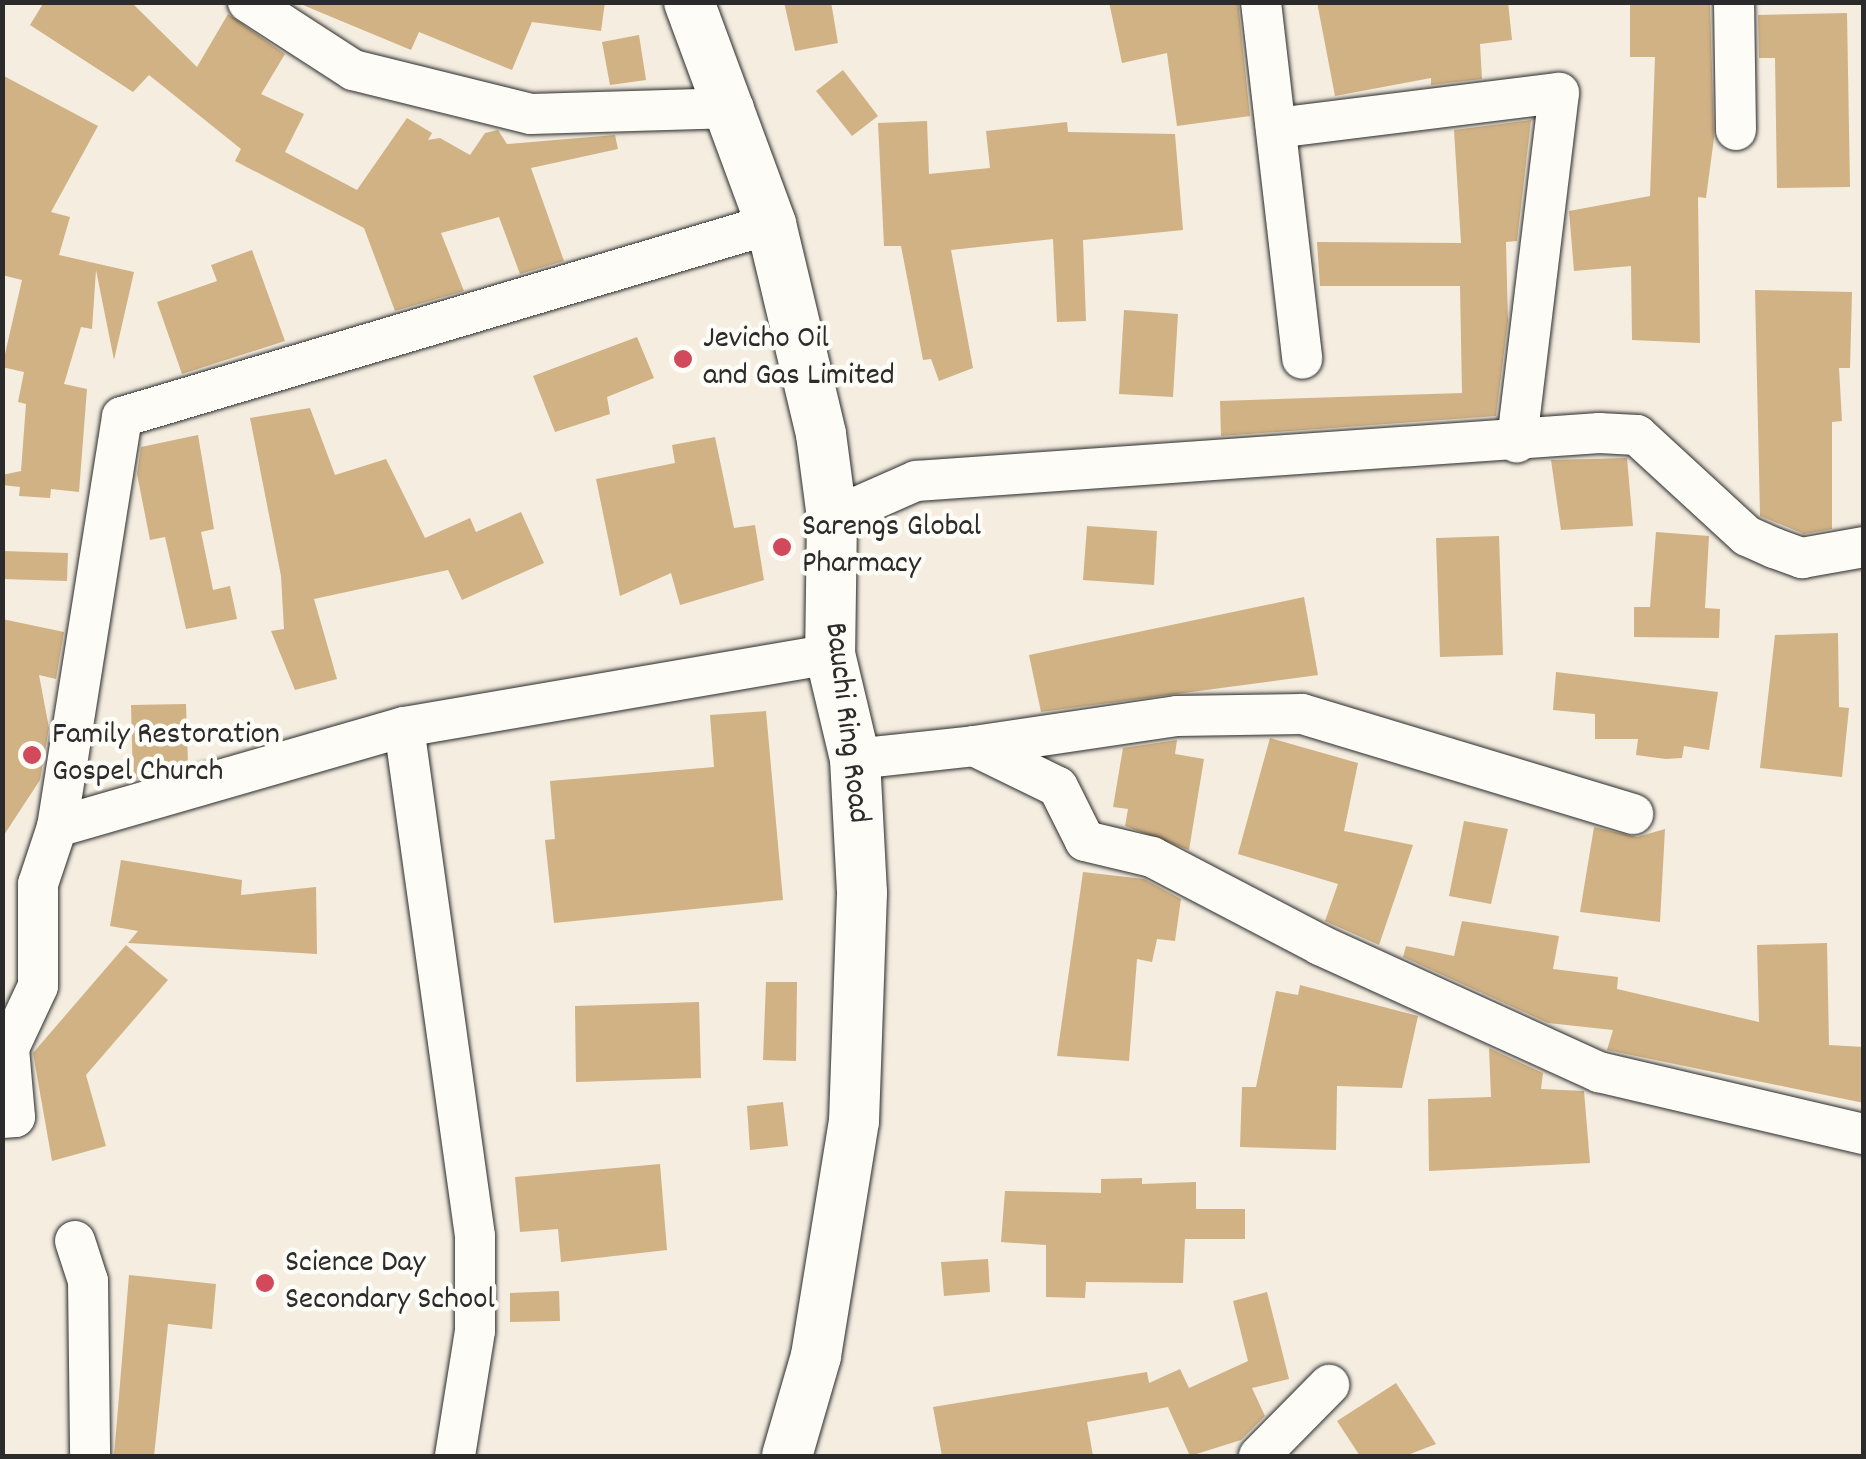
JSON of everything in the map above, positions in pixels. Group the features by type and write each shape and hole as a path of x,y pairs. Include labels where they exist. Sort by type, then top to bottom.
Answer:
{"main road":[{"name":"Bauchi Ring Road","path":"689,2 734,108 771,224 821,434 832,518 830,654 856,759 862,893 854,1121 816,1356 787,1456"}],"street":[{"path":"248,2 354,70 531,114 734,108"},
{"path":"1261,2 1302,359"},
{"path":"1734,2 1736,130"},
{"path":"1276,128 1559,93 1517,442"},
{"path":"2,1118 16,1118 9,1048 34,1001 38,884 57,827 122,417 771,224"},
{"path":"832,518 916,481 1517,442 1544,432 1637,435 1747,536 1802,558 1861,546"},
{"path":"57,827 404,728 830,654"},
{"path":"856,759 1177,716 1302,714 1633,814"},
{"path":"404,728 475,1236 475,1332 455,1456"},
{"path":"974,746 1058,787 1085,841 1152,857 1320,945 1599,1072 1864,1134"},
{"path":"75,1240 88,1281 90,1456"},
{"path":"1258,1456 1329,1385"}],"building":[{"path":"44,2 131,2 197,67 228,14 285,54 261,94 304,114 285,152 357,190 407,118 432,133 428,140 440,138 470,155 485,133 498,130 507,144 615,135 618,149 531,168 564,261 520,274 499,217 441,233 464,291 395,311 364,228 235,161 241,149 149,75 133,92 30,25"},
{"path":"605,2 601,31 532,22 512,70 419,32 411,50 298,3"},
{"path":"784,2 831,2 838,43 795,51"},
{"path":"1109,2 1238,2 1250,116 1177,126 1167,53 1122,63"},
{"path":"1317,2 1508,2 1512,40 1480,44 1482,79 1431,85 1431,78 1335,96"},
{"path":"1630,2 1710,2 1714,138 1706,198 1698,197 1700,343 1632,340 1631,266 1574,271 1569,211 1650,196 1655,57 1630,57"},
{"path":"1847,13 1850,187 1777,188 1775,58 1759,58 1758,15"},
{"path":"639,35 646,80 610,85 602,42"},
{"path":"843,70 878,116 852,136 816,91"},
{"path":"2,75 98,126 51,212 70,217 59,255 134,272 114,360 96,270 92,329 81,327 64,384 87,389 79,492 51,489 50,498 19,496 20,487 2,485 2,475 21,471 26,404 18,402 24,372 2,367 22,280 2,275"},
{"path":"1531,120 1517,241 1506,242 1508,321 1496,416 1221,436 1220,401 1462,393 1460,286 1320,286 1317,242 1461,243 1454,130"},
{"path":"927,121 929,174 990,168 986,131 1067,122 1068,132 1175,134 1183,230 1083,240 1086,321 1057,322 1053,239 951,250 973,368 939,381 931,359 923,360 901,246 884,246 878,123"},
{"path":"252,250 285,341 182,374 157,302 217,281 211,265"},
{"path":"1755,290 1852,292 1850,368 1839,368 1842,421 1832,422 1832,529 1804,534 1760,516"},
{"path":"1124,310 1178,314 1173,397 1119,394"},
{"path":"637,337 654,378 607,397 610,414 555,432 533,376"},
{"path":"310,408 335,475 386,459 425,538 470,518 476,532 521,512 544,563 462,600 448,570 314,599 337,679 295,690 271,631 284,629 281,576 250,418"},
{"path":"198,435 214,529 201,532 213,590 230,586 237,619 186,629 165,537 150,540 137,474 141,447"},
{"path":"715,437 734,528 755,525 764,580 680,605 671,573 620,596 596,479 675,463 672,445"},
{"path":"1627,458 1633,526 1561,530 1551,460"},
{"path":"1087,526 1157,531 1154,585 1083,580"},
{"path":"1656,532 1709,536 1705,608 1720,609 1719,638 1634,637 1634,607 1650,607"},
{"path":"1499,536 1503,655 1440,657 1436,538"},
{"path":"2,551 68,553 67,581 2,579"},
{"path":"1304,597 1318,675 1041,712 1029,655"},
{"path":"2,619 64,632 56,679 39,675 49,728 40,780 2,838"},
{"path":"1838,633 1839,707 1849,708 1842,777 1760,768 1775,635"},
{"path":"1556,672 1718,692 1709,750 1684,746 1682,758 1666,759 1636,755 1638,739 1595,739 1595,714 1553,710"},
{"path":"186,704 188,764 133,780 131,705"},
{"path":"766,711 783,900 554,923 545,840 555,839 550,781 714,767 710,715"},
{"path":"1270,738 1358,763 1344,831 1413,845 1379,945 1325,921 1338,884 1238,854"},
{"path":"1177,740 1175,754 1204,759 1189,850 1125,826 1128,809 1113,807 1123,748"},
{"path":"1464,821 1508,829 1491,904 1449,896"},
{"path":"1594,827 1637,837 1665,829 1660,922 1580,912"},
{"path":"121,860 242,880 241,895 316,887 317,954 128,943 138,931 110,926"},
{"path":"1083,872 1144,879 1181,899 1175,941 1157,939 1152,962 1137,959 1129,1061 1057,1056"},
{"path":"1462,921 1559,936 1553,969 1618,977 1617,989 1759,1022 1757,945 1827,943 1829,1045 1864,1047 1864,1103 1607,1050 1613,1030 1548,1023 1403,957 1406,946 1454,956"},
{"path":"126,945 168,980 86,1075 106,1146 52,1161 33,1053"},
{"path":"766,982 797,982 796,1061 763,1060"},
{"path":"1300,985 1418,1016 1402,1088 1337,1086 1336,1150 1240,1147 1242,1087 1256,1087 1276,991 1298,995"},
{"path":"699,1002 701,1078 576,1082 575,1006"},
{"path":"1489,1048 1543,1073 1541,1089 1584,1091 1590,1163 1429,1171 1428,1099 1491,1097"},
{"path":"783,1102 788,1146 750,1150 747,1106"},
{"path":"660,1164 667,1250 561,1262 558,1229 520,1232 515,1177"},
{"path":"1142,1178 1142,1184 1196,1182 1196,1209 1245,1209 1245,1239 1185,1239 1183,1283 1086,1282 1085,1298 1046,1297 1046,1245 1001,1242 1005,1191 1101,1193 1101,1179"},
{"path":"988,1259 990,1292 944,1296 941,1262"},
{"path":"129,1275 216,1284 212,1329 168,1324 154,1456 114,1456"},
{"path":"559,1291 560,1321 510,1322 510,1293"},
{"path":"1267,1292 1289,1379 1252,1388 1265,1416 1241,1440 1190,1456 1168,1407 1087,1422 1093,1456 942,1456 933,1407 1147,1372 1149,1383 1180,1369 1189,1388 1248,1361 1233,1301"},
{"path":"1396,1383 1436,1444 1405,1456 1360,1456 1337,1421"}],"place":[{"name":"Jevicho Oil and Gas Limited","path":"683,359"},
{"name":"Sarengs Global Pharmacy","path":"782,547"},
{"name":"Family Restoration Gospel Church","path":"32,755"},
{"name":"Science Day Secondary School","path":"265,1283"}]}
